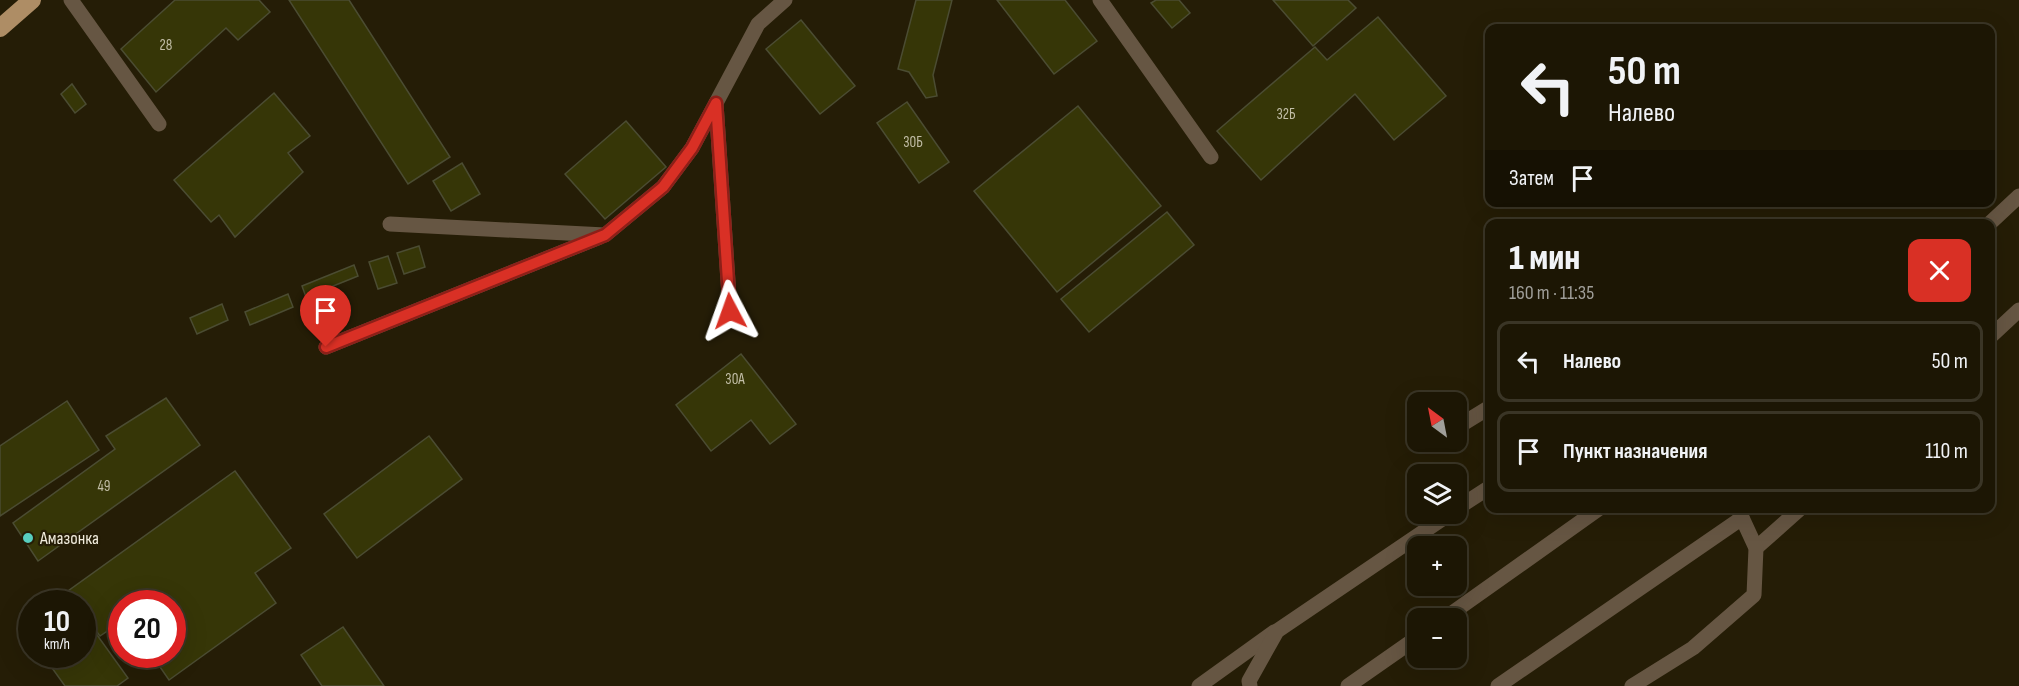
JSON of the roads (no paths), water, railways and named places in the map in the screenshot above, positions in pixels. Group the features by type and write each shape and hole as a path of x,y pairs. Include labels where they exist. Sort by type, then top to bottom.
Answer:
{"main road":[{"path":"0,28 32,0"}],"lane":[{"path":"71,0 159,124"},
{"path":"326,347 605,235 663,187 692,148 758,24 785,0"},
{"path":"1100,0 1211,157"},
{"path":"716,103 730,311"},
{"path":"1994,219 2019,196"},
{"path":"390,224 605,235"},
{"path":"1995,332 2019,310"},
{"path":"1467,421 1485,410"},
{"path":"1467,502 1485,490"},
{"path":"1459,608 1593,513"},
{"path":"1497,686 1740,513 1756,548 1754,595 1693,648 1632,686"},
{"path":"1756,548 1795,513"},
{"path":"1199,686 1277,630 1435,524"},
{"path":"1250,686 1249,681 1277,630"},
{"path":"1347,686 1407,645"}],"place":[{"name":"Амазонка","path":"28,538"}]}
